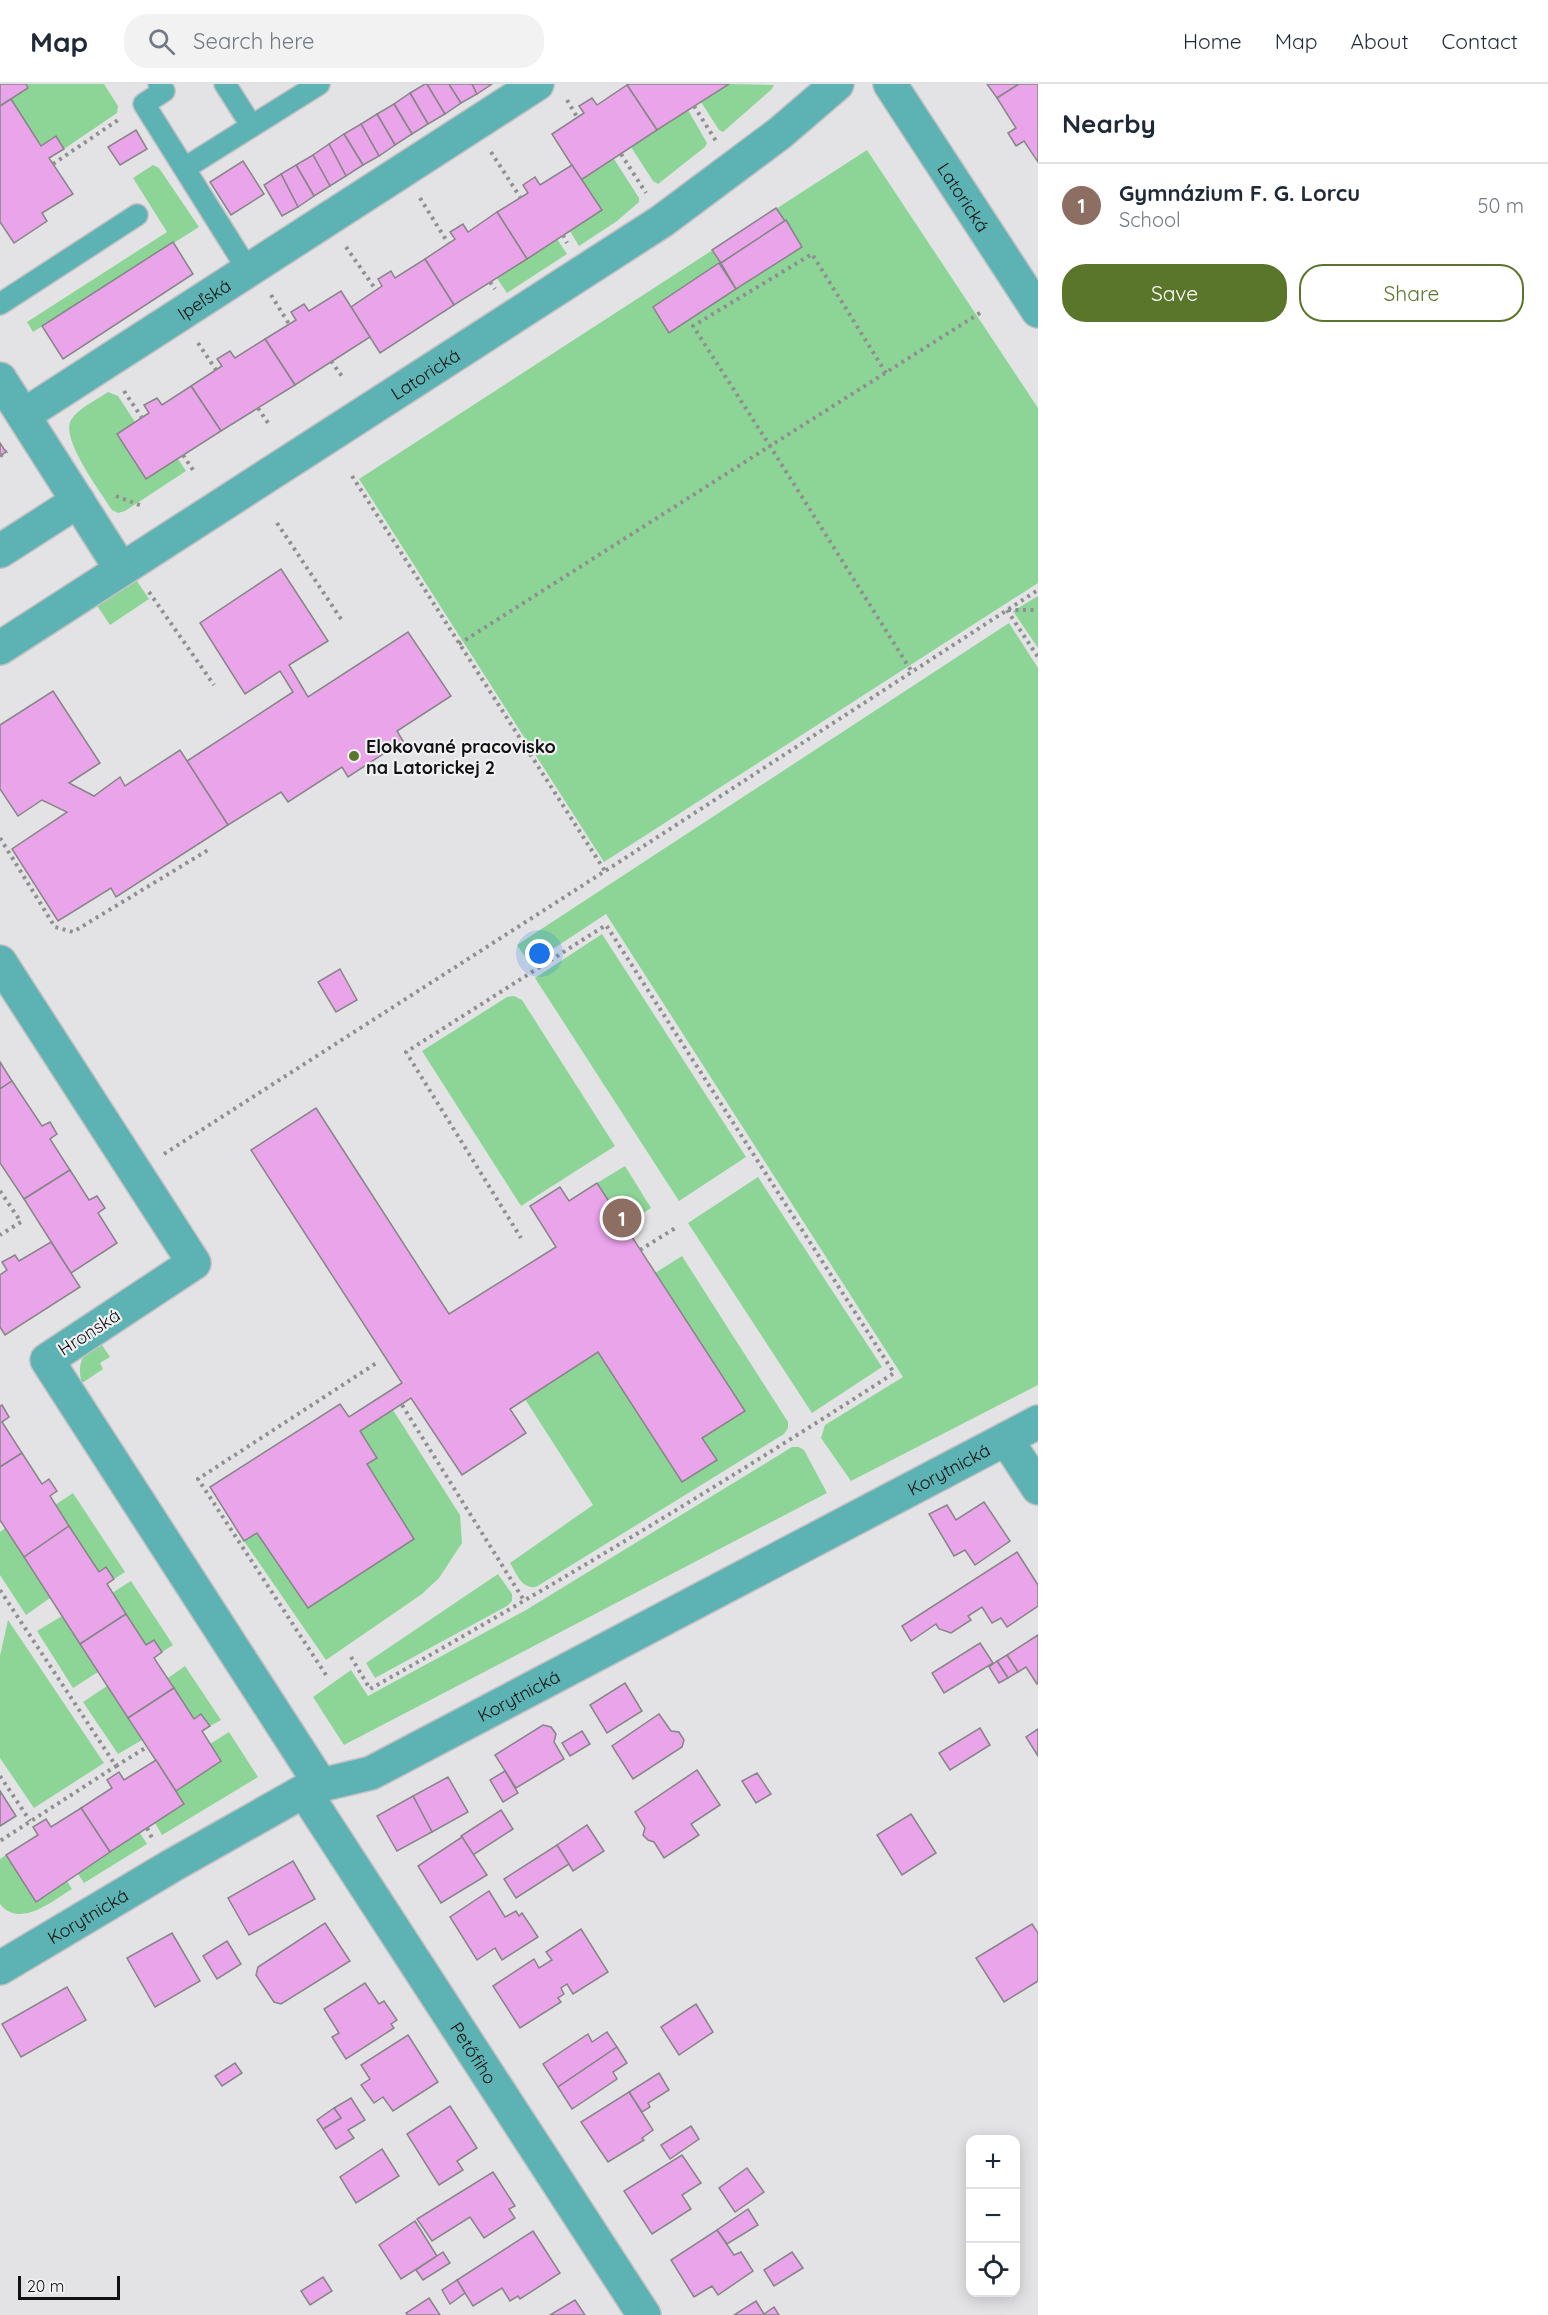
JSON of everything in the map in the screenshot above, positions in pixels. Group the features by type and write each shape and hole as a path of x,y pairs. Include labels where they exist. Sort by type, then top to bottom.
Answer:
{"street":[{"name":"Latorická","path":"0,648 662,221 780,133 837,84"},
{"name":"Latorická","path":"890,84 1038,310"},
{"name":"Ipeľská","path":"24,415 248,270 549,88"},
{"path":"0,379 121,569"},
{"path":"0,551 78,501"},
{"name":"Hronská","path":"0,962 194,1263 47,1360 313,1788"},
{"name":"Korytnická","path":"2,1962 313,1788 370,1773 1038,1422"},
{"path":"1006,1439 1038,1488"},
{"name":"Petőfiho","path":"313,1788 644,2315"}],"lane":[{"path":"159,84 164,92 144,105 248,270"},
{"path":"225,84 252,125"},
{"path":"185,168 319,84"},
{"path":"0,304 137,215"}],"path":[{"path":"549,88 577,117"},
{"path":"694,106 718,144"},
{"path":"53,164 129,112"},
{"path":"490,150 520,197"},
{"path":"621,154 651,202"},
{"path":"419,197 448,243"},
{"path":"345,245 376,290"},
{"path":"886,373 812,254 693,326 912,672"},
{"path":"270,294 289,324"},
{"path":"459,644 983,311"},
{"path":"197,342 216,370"},
{"path":"331,361 344,380"},
{"path":"124,390 142,418"},
{"path":"258,408 270,426"},
{"path":"183,455 195,473"},
{"path":"352,476 605,871"},
{"path":"277,523 343,622"},
{"path":"165,1153 1038,590"},
{"path":"156,601 214,685"},
{"path":"1007,610 1038,610"},
{"path":"1007,610 1038,657"},
{"path":"0,838 55,927 74,932 208,850"},
{"path":"351,1657 370,1689 525,1602 805,1431 894,1372 606,925 406,1052 521,1238"},
{"path":"0,1191 21,1222 0,1235"},
{"path":"640,1250 677,1227"},
{"path":"326,1675 198,1479 378,1362"},
{"path":"402,1405 525,1602"},
{"path":"0,1590 116,1766"},
{"path":"0,1841 147,1748"},
{"path":"0,1776 30,1821"}],"green space":[{"path":"26,84 104,84 118,106 117,113 64,149 56,136 41,146 10,99 28,88"},
{"path":"729,84 774,85 723,132 719,130 701,102"},
{"path":"688,110 707,143 658,184 653,181 631,147"},
{"path":"867,150 1038,408 1038,583 604,862 359,479"},
{"path":"614,159 639,198 639,202 617,221 579,246 570,231 581,180"},
{"path":"153,165 159,168 199,227 33,332 27,322 167,232 133,178"},
{"path":"557,239 567,254 507,293 497,278"},
{"path":"108,392 118,396 135,422 118,434 146,479 178,459 186,471 125,511 118,513 112,510 83,465 71,440 69,429 71,420 78,412"},
{"path":"135,578 149,599 110,625 96,604"},
{"path":"1038,596 1038,648 1013,611"},
{"path":"1009,623 1038,668 1038,1385 851,1481 821,1438 825,1425 903,1377 606,914 530,964 517,945"},
{"path":"602,934 746,1157 679,1201 535,978"},
{"path":"514,996 522,1000 615,1146 521,1206 422,1051 507,997"},
{"path":"625,1166 651,1208 624,1225 597,1183"},
{"path":"758,1177 882,1367 812,1413 688,1223"},
{"path":"682,1256 788,1422 788,1428 784,1434 536,1587 527,1586 520,1580 510,1563 593,1505 525,1399 598,1352 702,1438 655,1273"},
{"path":"98,1339 110,1357 100,1363 103,1369 82,1383 80,1370 82,1358"},
{"path":"393,1410 460,1515 462,1543 439,1578 422,1594 326,1660 244,1541 257,1533 308,1608 414,1539 367,1464 377,1458 360,1431"},
{"path":"792,1447 804,1450 827,1493 344,1745 313,1697 351,1670 368,1696 526,1610"},
{"path":"73,1493 125,1572 114,1579 106,1567 99,1572 55,1505"},
{"path":"5,1528 50,1598 26,1615 0,1575 0,1532"},
{"path":"498,1574 512,1594 512,1601 507,1606 375,1678 366,1663"},
{"path":"131,1581 173,1645 162,1652 154,1640 146,1645 112,1593"},
{"path":"62,1616 98,1672 73,1688 37,1631"},
{"path":"8,1620 104,1763 34,1808 0,1758 0,1656"},
{"path":"185,1666 221,1720 210,1726 201,1714 194,1719 168,1678"},
{"path":"107,1686 142,1740 118,1754 83,1702"},
{"path":"229,1732 258,1777 162,1835 155,1823 184,1805 176,1791 221,1761 210,1744"},
{"path":"140,1833 147,1844 84,1883 78,1874"},
{"path":"6,1855 36,1901 67,1881 72,1889 36,1910 17,1914 8,1911 0,1904 0,1859"}],"building":[{"path":"0,84 26,84 28,88 0,106"},
{"path":"425,84 445,114 428,124 410,93"},
{"path":"427,84 449,84 461,103 445,114"},
{"path":"449,84 472,84 477,94 461,103"},
{"path":"472,84 492,84 477,94"},
{"path":"729,84 657,130 627,85"},
{"path":"987,84 1019,84 997,98"},
{"path":"1019,84 1038,84 1038,162 1024,141 1016,146 1008,133 1016,128 997,98"},
{"path":"627,85 657,130 581,180 552,134 584,113 579,106 592,98 597,105"},
{"path":"410,93 428,124 412,134 394,104"},
{"path":"11,99 41,146 56,136 64,149 49,158 73,194 42,213 47,221 14,243 0,222 0,106"},
{"path":"394,104 412,134 395,145 377,114"},
{"path":"377,114 395,145 379,156 361,124"},
{"path":"361,124 379,156 363,165 344,134"},
{"path":"136,130 147,149 120,165 108,147"},
{"path":"344,134 363,165 346,176 329,144"},
{"path":"329,144 346,176 330,186 313,155"},
{"path":"313,155 330,186 314,196 296,165"},
{"path":"243,161 264,194 231,215 210,182"},
{"path":"296,165 314,196 298,207 281,174"},
{"path":"572,165 602,210 527,259 497,212 528,193 523,185 535,177 540,185"},
{"path":"281,174 298,207 282,216 264,185"},
{"path":"776,208 785,221 721,263 712,250"},
{"path":"497,212 527,259 454,305 425,259 455,239 450,232 463,224 468,232"},
{"path":"786,220 802,247 736,289 721,263"},
{"path":"173,242 193,274 63,359 42,326"},
{"path":"425,259 454,305 380,353 351,307 382,286 378,279 391,271 395,278"},
{"path":"719,263 736,289 669,333 653,307"},
{"path":"341,291 370,337 295,385 265,339 296,320 291,312 304,304 309,311"},
{"path":"265,339 295,385 221,431 191,386 222,366 217,359 230,351 235,358"},
{"path":"191,386 221,431 146,479 117,434 149,413 144,405 157,398 162,405"},
{"path":"0,443 6,452 0,456"},
{"path":"281,569 328,641 289,665 308,697 408,632 451,696 397,731 403,741 348,777 342,767 288,802 281,792 228,825 187,761 293,692 280,671 245,694 200,623"},
{"path":"53,691 100,763 69,783 94,796 120,777 125,786 180,750 228,825 116,897 111,888 58,921 12,849 67,812 42,800 18,816 0,789 0,725"},
{"path":"340,969 357,1000 336,1012 318,982"},
{"path":"0,1062 12,1081 0,1089"},
{"path":"12,1081 42,1126 50,1122 57,1134 50,1139 70,1170 24,1199 0,1163 0,1089"},
{"path":"316,1108 449,1314 556,1247 530,1206 560,1187 569,1201 597,1183 745,1411 702,1438 717,1460 682,1482 598,1352 510,1409 526,1433 462,1475 411,1398 360,1431 377,1458 367,1464 414,1539 308,1608 257,1533 244,1541 210,1487 340,1404 349,1417 402,1383 251,1150"},
{"path":"70,1170 89,1200 97,1196 105,1208 98,1213 117,1243 71,1273 24,1199"},
{"path":"51,1242 80,1287 5,1335 0,1327 0,1275 7,1270 2,1262 15,1255 19,1261"},
{"path":"2,1405 9,1417 2,1422 22,1453 0,1467 0,1406"},
{"path":"22,1453 42,1484 49,1479 57,1491 50,1496 69,1526 24,1557 0,1520 0,1467"},
{"path":"984,1502 1010,1541 975,1565 965,1550 954,1556 929,1514 947,1505 956,1520"},
{"path":"69,1526 99,1572 106,1567 114,1579 107,1584 126,1614 80,1644 24,1557"},
{"path":"1017,1552 1038,1585 1038,1606 1007,1627 1001,1618 992,1623 982,1607 968,1616 971,1620 951,1633 939,1629 936,1624 911,1641 902,1626"},
{"path":"126,1614 146,1645 154,1640 162,1652 154,1658 174,1688 128,1718 80,1644"},
{"path":"1038,1635 1037,1684 1026,1667 1018,1672 1007,1655"},
{"path":"980,1643 993,1663 944,1693 932,1673"},
{"path":"1007,1655 1018,1672 1008,1678 997,1661"},
{"path":"997,1661 1008,1678 999,1683 989,1667"},
{"path":"625,1683 642,1711 607,1733 590,1705"},
{"path":"174,1688 194,1719 201,1714 210,1726 202,1731 221,1761 176,1791 128,1718"},
{"path":"659,1714 671,1731 679,1732 684,1740 682,1747 633,1779 612,1746"},
{"path":"543,1725 551,1727 556,1734 554,1742 564,1759 516,1788 495,1755"},
{"path":"980,1728 990,1745 950,1770 939,1753"},
{"path":"1038,1729 1038,1756 1026,1737"},
{"path":"582,1731 590,1744 570,1756 562,1743"},
{"path":"156,1760 184,1804 110,1852 81,1808 112,1788 107,1780 119,1772 124,1780"},
{"path":"697,1770 720,1805 691,1824 699,1835 664,1858 654,1842 643,1835 645,1828 635,1812"},
{"path":"505,1771 518,1793 503,1802 490,1780"},
{"path":"757,1773 771,1794 756,1803 742,1781"},
{"path":"448,1777 468,1812 432,1832 413,1796"},
{"path":"0,1791 16,1816 0,1826"},
{"path":"413,1796 432,1832 397,1851 377,1816"},
{"path":"81,1808 110,1852 36,1902 6,1855 38,1835 33,1827 46,1819 51,1827"},
{"path":"501,1810 513,1829 473,1855 461,1836"},
{"path":"911,1814 936,1853 902,1875 877,1835"},
{"path":"587,1825 604,1851 573,1871 557,1845"},
{"path":"462,1837 487,1875 441,1903 418,1866"},
{"path":"557,1845 569,1864 516,1898 504,1879"},
{"path":"293,1861 315,1899 249,1935 228,1898"},
{"path":"489,1891 505,1917 516,1911 519,1916 522,1913 538,1937 502,1960 495,1948 477,1960 450,1917"},
{"path":"325,1923 350,1961 281,2004 274,2002 256,1975 258,1967"},
{"path":"1032,1924 1038,1933 1038,1981 1004,2002 976,1958"},
{"path":"581,1929 608,1972 573,1994 567,1984 561,1988 564,1994 558,1998 561,2002 520,2028 493,1986 534,1959 539,1968 552,1960 546,1952"},
{"path":"172,1933 200,1981 155,2007 127,1958"},
{"path":"227,1941 241,1964 217,1979 203,1956"},
{"path":"365,1983 379,2004 384,2001 397,2020 391,2024 394,2028 346,2059 332,2037 339,2033 324,2009"},
{"path":"67,1987 86,2020 21,2057 2,2024"},
{"path":"696,2004 713,2032 679,2055 661,2027"},
{"path":"607,2032 617,2047 558,2087 543,2064 588,2034 592,2042"},
{"path":"408,2035 438,2082 393,2111 383,2097 374,2103 361,2085 370,2079 361,2065"},
{"path":"617,2047 627,2063 613,2072 617,2079 572,2109 558,2087"},
{"path":"235,2063 242,2073 222,2086 215,2076"},
{"path":"659,2073 669,2090 648,2103 650,2107 642,2112 629,2092"},
{"path":"629,2092 653,2130 642,2138 644,2140 608,2162 581,2122"},
{"path":"351,2098 365,2120 348,2130 354,2138 336,2149 323,2129 341,2118 334,2108"},
{"path":"450,2106 477,2148 457,2161 463,2170 439,2185 407,2134"},
{"path":"334,2108 341,2118 323,2129 317,2120"},
{"path":"691,2126 699,2139 670,2159 661,2145"},
{"path":"382,2149 399,2176 356,2203 340,2177"},
{"path":"682,2155 701,2183 682,2195 691,2209 652,2234 624,2191"},
{"path":"747,2168 764,2192 735,2212 719,2188"},
{"path":"493,2172 515,2206 509,2209 515,2218 484,2238 470,2217 432,2241 417,2219"},
{"path":"748,2209 758,2225 727,2244 717,2230"},
{"path":"415,2221 437,2256 401,2279 379,2245"},
{"path":"717,2230 734,2255 741,2252 753,2271 718,2295 712,2286 694,2297 671,2260"},
{"path":"533,2231 560,2273 520,2299 518,2296 510,2301 502,2288 473,2306 457,2280"},
{"path":"443,2252 450,2263 423,2280 416,2270"},
{"path":"792,2252 803,2268 774,2286 764,2270"},
{"path":"323,2277 332,2291 310,2305 301,2291"},
{"path":"457,2280 465,2293 450,2304 442,2290"},
{"path":"429,2298 440,2315 408,2315 406,2313"},
{"path":"575,2300 585,2315 550,2315"},
{"path":"756,2301 764,2314 774,2307 779,2315 734,2315"}],"place":[{"name":"Elokované pracovisko na Latorickej 2","path":"354,756"},
{"name":"Gymnázium F. G. Lorcu","path":"622,1218"}]}
